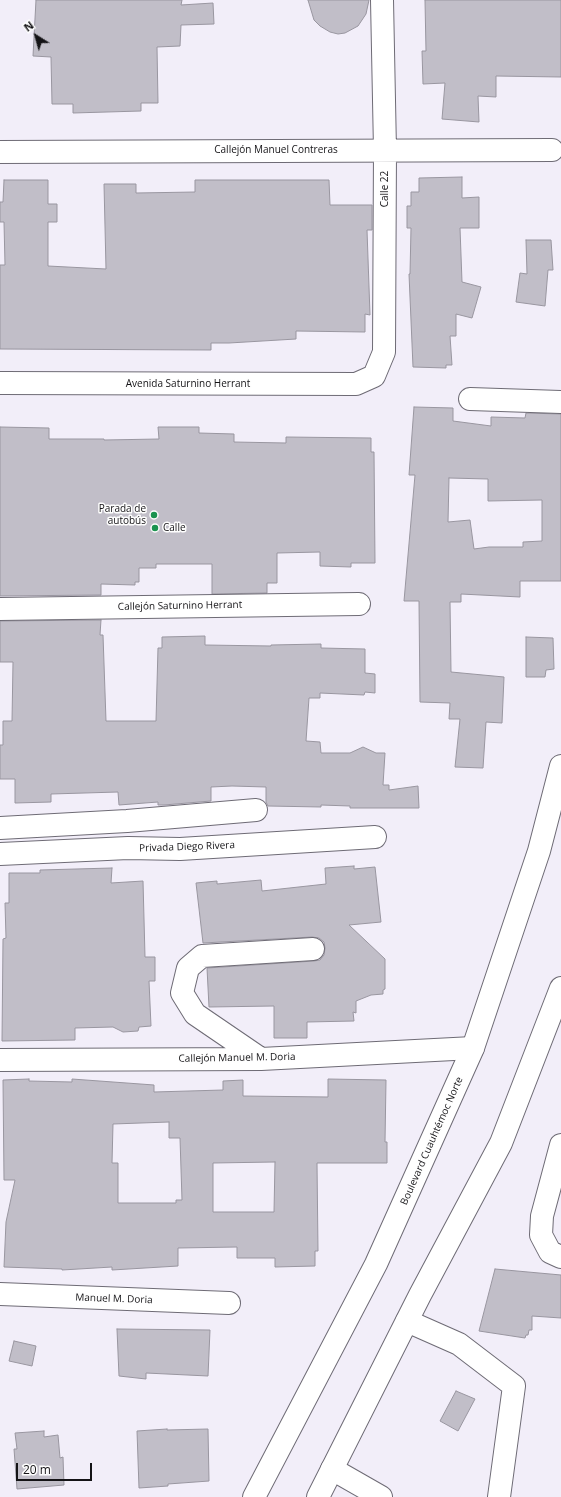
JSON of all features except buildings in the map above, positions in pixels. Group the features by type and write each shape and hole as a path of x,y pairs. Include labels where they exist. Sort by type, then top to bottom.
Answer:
{"street":[{"name":"Calle 22","path":"374,376 384,352 385,150 382,0"},
{"name":"Callejón Manuel Contreras","path":"0,152 552,150"},
{"name":"Avenida Saturnino Herrant","path":"0,383 356,384 374,376"},
{"path":"470,399 561,402"},
{"name":"Callejón Saturnino Herrant","path":"0,609 359,604"},
{"name":"Boulevard Cuauhtémoc Norte","path":"254,1497 376,1264 473,1048 539,850 561,766"},
{"path":"0,828 127,821 256,810"},
{"name":"Privada Diego Rivera","path":"0,854 128,848 180,849 375,837"},
{"path":"261,1059 195,1014 182,993 188,968 202,956 313,949"},
{"path":"318,1497 407,1321 501,1142 561,988"},
{"name":"Callejón Manuel M. Doria","path":"0,1060 261,1059 473,1048"},
{"path":"556,1254 541,1235 542,1216 561,1145"},
{"name":"Manuel M. Doria","path":"0,1294 229,1303"},
{"path":"407,1321 459,1344 514,1386 499,1497"},
{"path":"332,1469 381,1497"}],"place":[{"name":"Parada de autobús","path":"154,515"},
{"name":"Calle","path":"155,528"}]}
